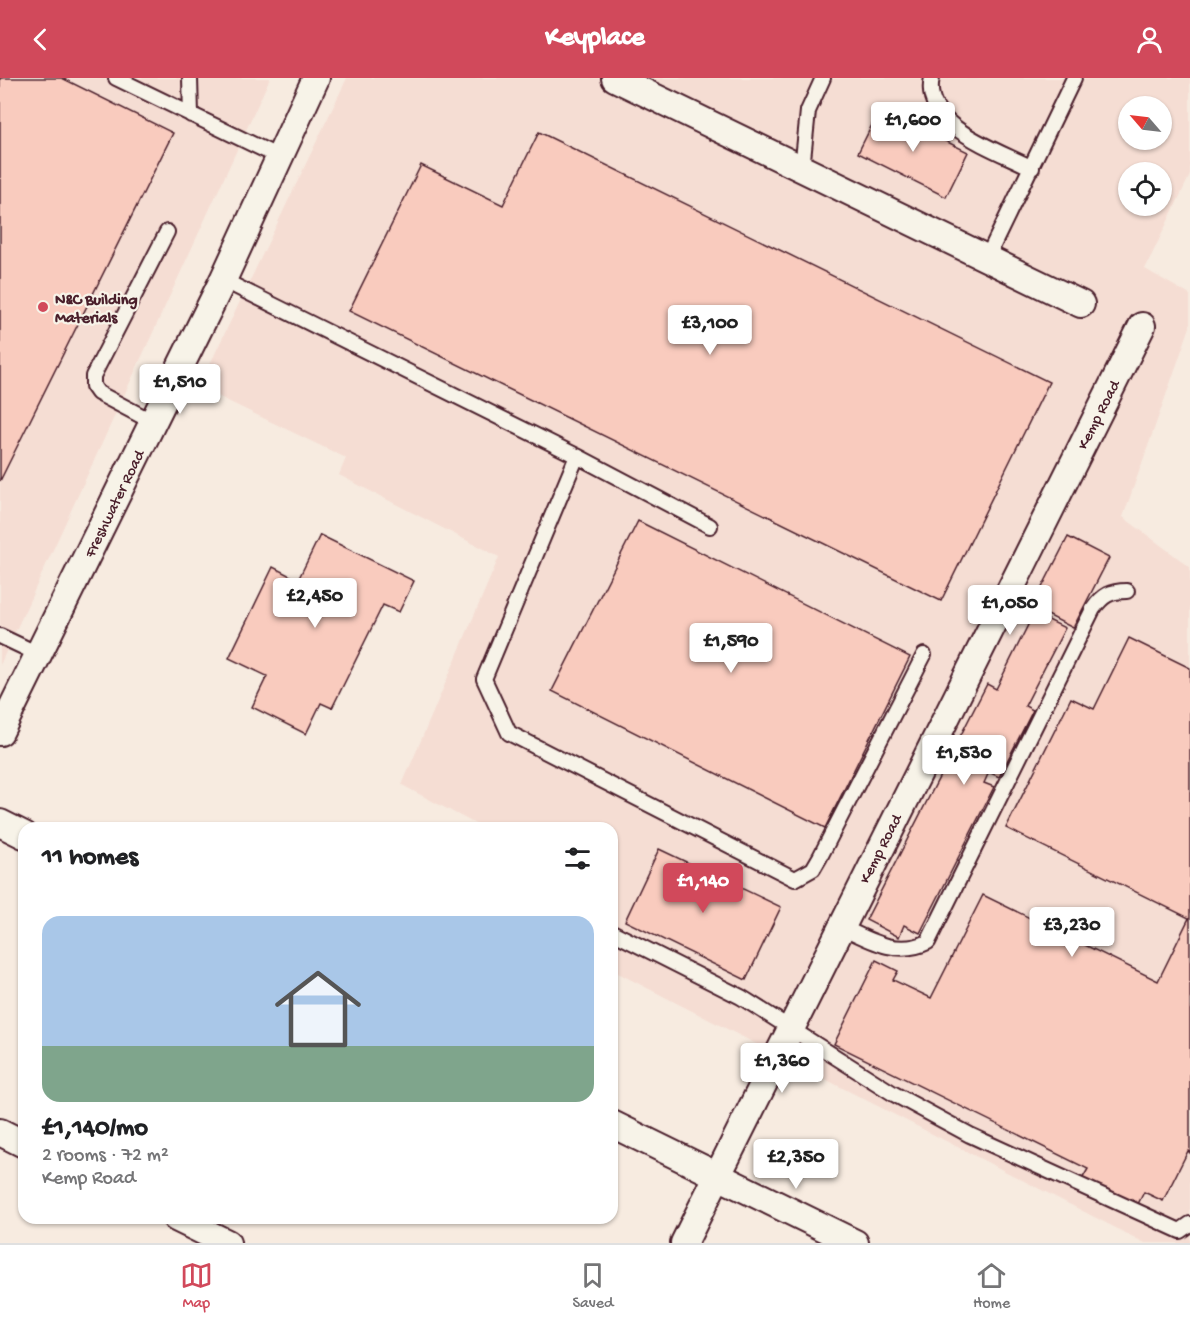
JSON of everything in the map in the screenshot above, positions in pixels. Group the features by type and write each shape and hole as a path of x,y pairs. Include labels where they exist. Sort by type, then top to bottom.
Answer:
{"street":[{"name":"Freshwater Road","path":"0,732 223,280 316,78"},
{"path":"615,78 1081,304"},
{"name":"Kemp Road","path":"684,1243 840,926 1142,326"},
{"path":"0,823 18,832"},
{"path":"618,1127 855,1243"},
{"path":"0,1132 18,1141"},
{"path":"188,1224 227,1243"}],"lane":[{"path":"116,78 279,157"},
{"path":"190,78 191,115"},
{"path":"802,169 808,111 823,78"},
{"path":"932,78 933,97 940,114 951,126 1032,168"},
{"path":"987,258 1074,78"},
{"path":"153,422 98,393 93,386 93,376 167,232"},
{"path":"223,280 577,456 710,526"},
{"path":"577,456 484,678 509,733 795,879 813,869 820,857 924,655"},
{"path":"840,926 871,941 898,949 913,950 928,942 1093,609 1106,595 1114,591 1127,591"},
{"path":"0,636 38,654"},
{"path":"618,935 741,997 894,1094 970,1135 1180,1232 1190,1224"}],"shaded area":[{"path":"0,78 270,78 0,665"},
{"path":"347,78 1190,78 1190,175 1172,213 1172,162 1118,162 1118,216 1170,216 1145,269 1190,295 1190,327 1123,517 1190,567 1190,1243 1145,1243 618,973 618,822 472,822 402,785 499,557 339,475 346,458 199,387"}],"building":[{"name":"N&C Building Materials","path":"0,78 62,78 173,133 0,481"},
{"path":"880,109 968,152 946,197 858,153"},
{"path":"539,132 1049,382 941,601 349,311 421,165 503,205"},
{"path":"638,521 910,657 825,828 552,691"},
{"path":"320,535 414,581 399,612 383,605 332,708 321,703 306,734 252,707 267,676 229,658 273,567 298,580"},
{"path":"1068,537 1109,558 1073,628 1032,607"},
{"path":"1034,613 1065,628 1025,706 1033,710 999,777 989,772 984,783 994,787 920,933 904,925 899,937 866,920 987,684 996,689"},
{"path":"1129,638 1190,668 1190,1153 1188,1151 1163,1201 1144,1192 1136,1208 1081,1181 1088,1169 834,1044 876,960 898,971 893,980 931,998 983,895 1158,981 1189,918 1006,828 1071,698 1094,709"},
{"path":"659,849 781,907 746,980 625,921"}],"place":[{"name":"N&C Building Materials","path":"43,307"}]}
